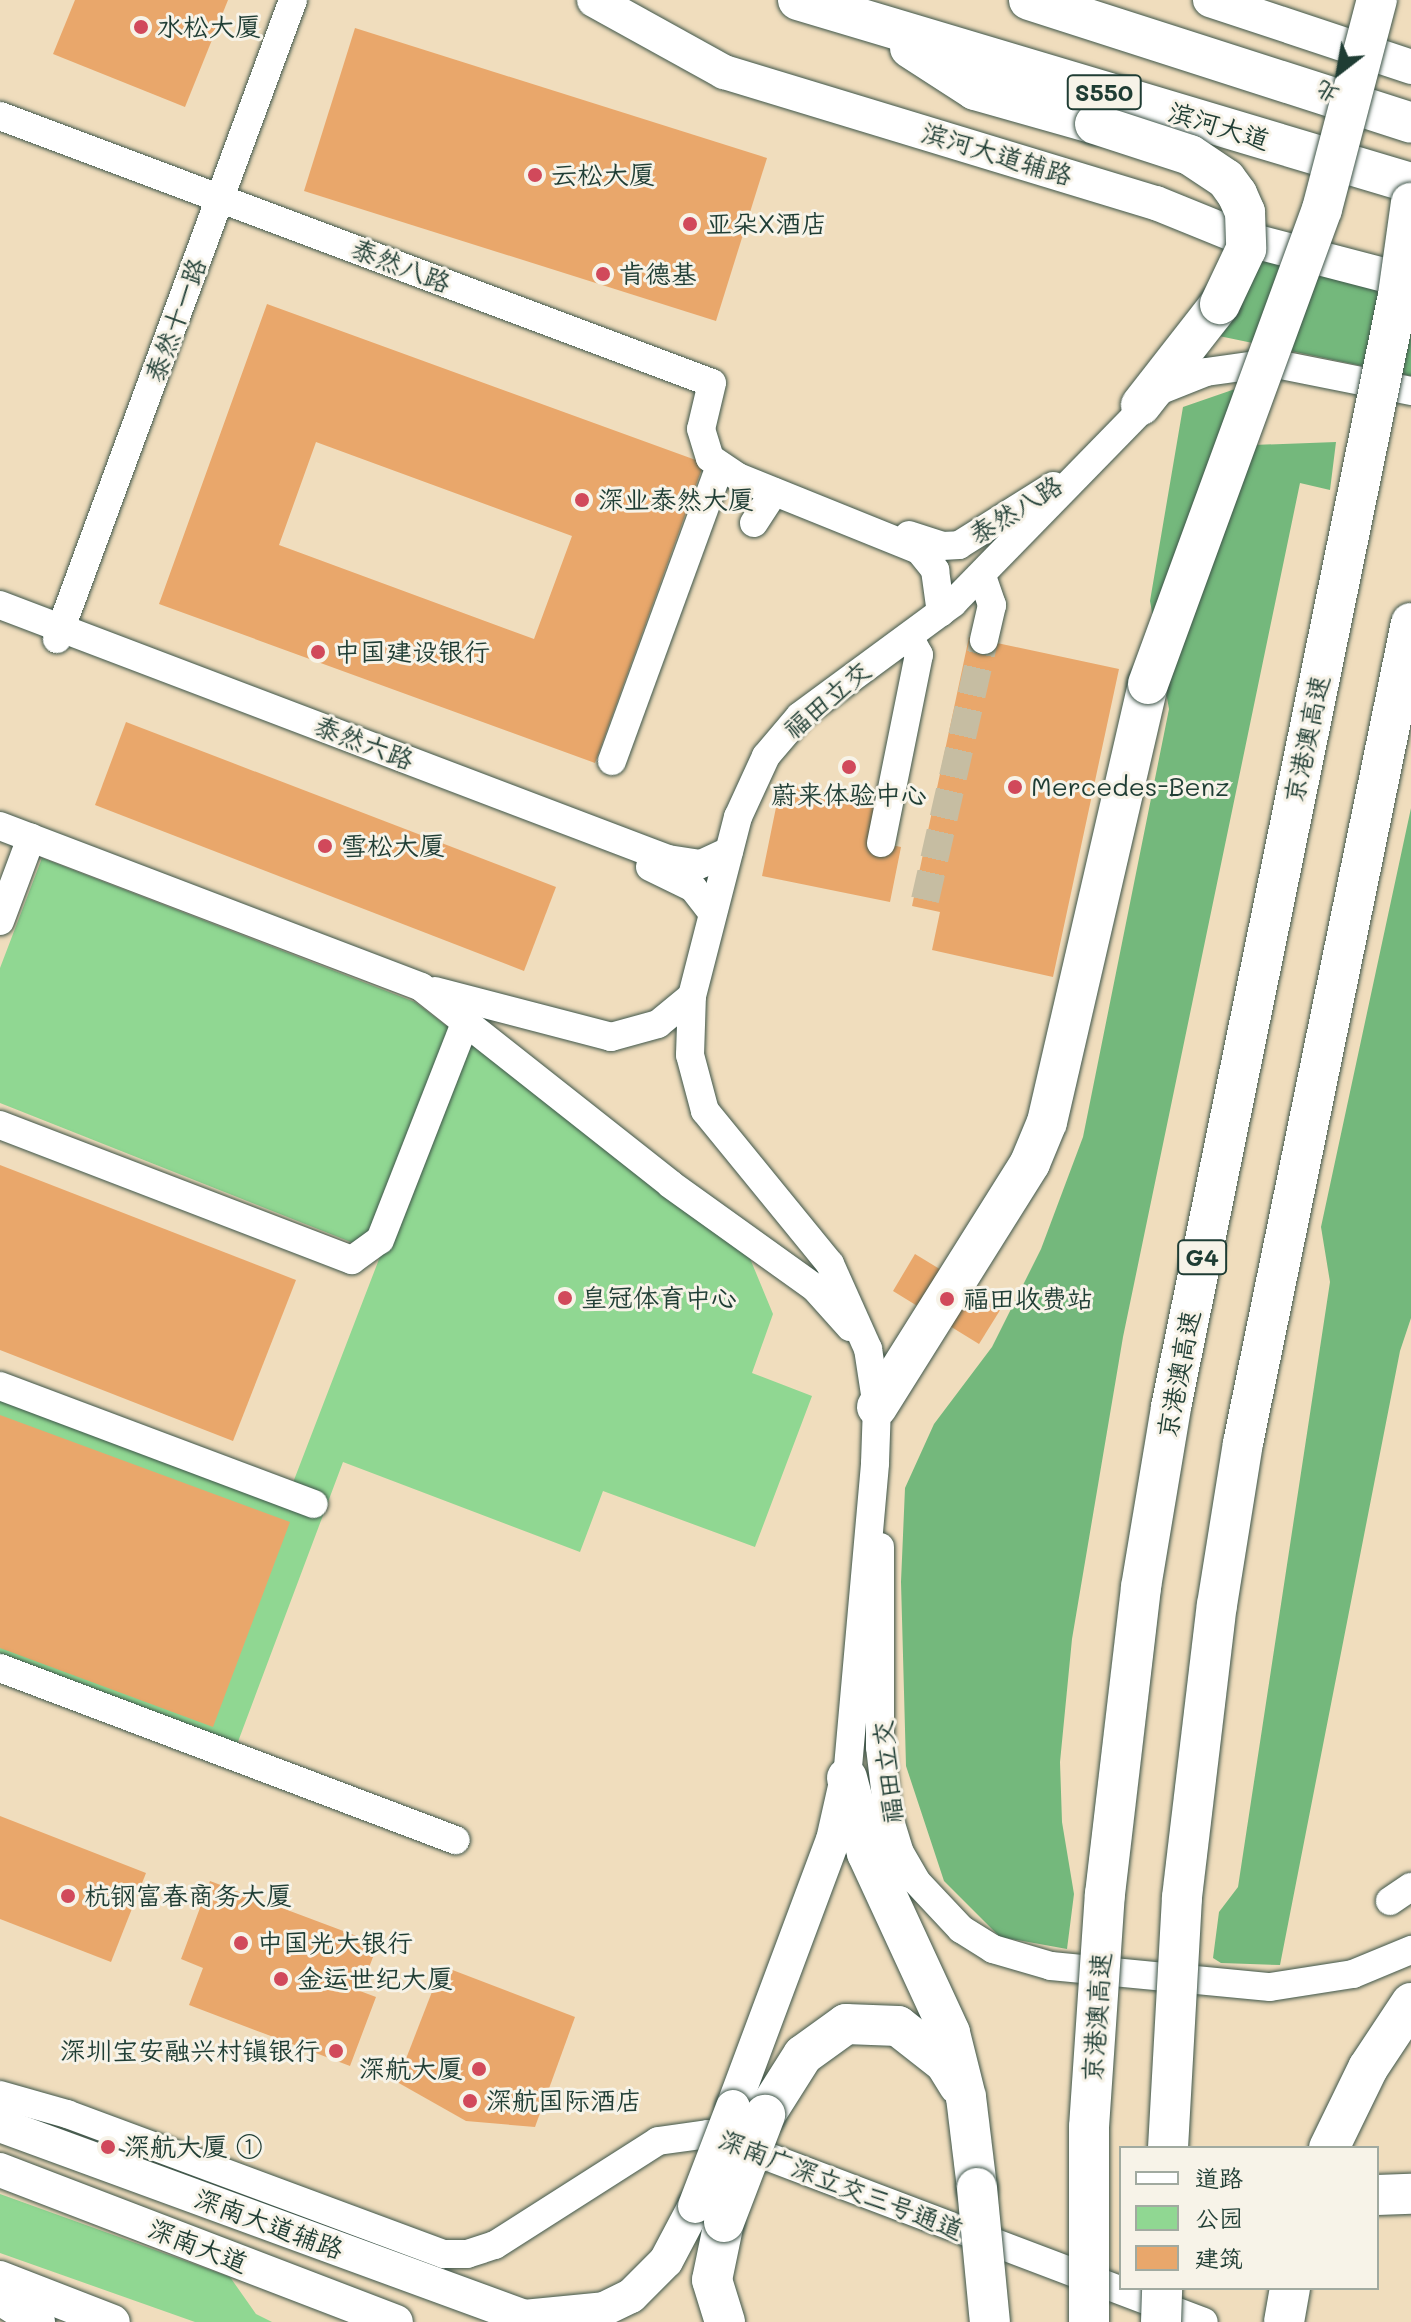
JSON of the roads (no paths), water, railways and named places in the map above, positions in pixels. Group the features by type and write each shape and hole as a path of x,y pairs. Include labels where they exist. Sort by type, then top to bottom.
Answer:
{"highway":[{"name":"滨河大道","path":"798,0 1411,183"},
{"name":"S550","path":"1029,0 1411,123"},
{"path":"874,1390 1030,1163 1047,1122 1148,684 1322,209 1377,0"},
{"path":"869,22 975,90 1190,155 1226,179 1237,194 1245,212 1246,249 1220,304 1141,405"},
{"name":"京港澳高速","path":"1089,2322 1089,2127 1104,1910 1141,1587 1171,1407 1398,295 1411,203"},
{"path":"1168,2146 1190,1808 1217,1605 1246,1427 1411,623"},
{"path":"847,1778 867,1853 936,1995 966,2097 990,2322"},
{"path":"1330,2146 1368,2068 1411,2003"},
{"path":"725,2322 712,2280 710,2214 749,2111 803,2055 846,2024 898,2026 945,2063 966,2097"},
{"path":"1379,2195 1411,2194"},
{"path":"1161,2322 1162,2290"}],"main road":[{"name":"滨河大道辅路","path":"594,0 724,72 1168,206 1242,238 1411,282"},
{"path":"1210,0 1411,67"},
{"path":"749,2111 833,1840 847,1778"},
{"name":"深南大道辅路","path":"0,2125 254,2218 396,2254 531,2319"},
{"name":"深南大道","path":"0,2170 396,2322"},
{"path":"68,2195 254,2218"},
{"path":"531,2319 604,2309 631,2296 710,2214"},
{"path":"0,2278 113,2322"},
{"path":"0,2298 38,2322"}],"street":[{"name":"泰然十一路","path":"59,634 293,0"},
{"name":"泰然八路","path":"0,116 712,383 701,437 706,451 722,467 948,547 963,543 1081,470"},
{"name":"福田立交","path":"1411,391 1271,363 1183,378 1141,405 982,576 802,726 752,783 729,851 692,996 690,1055 705,1111 830,1264 861,1328 874,1390 882,1593 880,1747 886,1802 899,1851 936,1907 993,1949 1025,1961 1254,1985 1353,1974 1411,1950"},
{"path":"612,761 722,467 774,492 919,550 935,570 941,613"},
{"path":"754,523 774,492"},
{"path":"982,576 992,605 984,640"},
{"name":"泰然六路","path":"0,605 59,634 669,874 693,888 712,912"},
{"name":"泰然六路","path":"0,617 59,634 668,859 701,864 729,851"},
{"path":"881,843 919,655 909,636"},
{"path":"0,826 421,987 611,1037 658,1024 692,996"},
{"path":"0,921 31,838"},
{"path":"421,987 670,1184 826,1298 850,1327 874,1390"},
{"path":"0,1125 352,1260 380,1240 466,1020"},
{"path":"0,1386 314,1504"},
{"name":"福田立交","path":"847,1778 875,1463"},
{"path":"0,1668 456,1840"},
{"name":"深南广深立交三号通道","path":"0,2095 67,2114 396,2254 444,2254 486,2249 645,2147 698,2132 1204,2322"}],"tunnel":[{"path":"925,900 984,640"}],"place":[{"name":"水松大厦","path":"141,27"},
{"name":"云松大厦","path":"535,175"},
{"name":"亚朵X酒店","path":"690,224"},
{"name":"肯德基","path":"603,274"},
{"name":"深业泰然大厦","path":"582,500"},
{"name":"中国建设银行","path":"318,652"},
{"name":"蔚来体验中心","path":"849,767"},
{"name":"Mercedes-Benz","path":"1015,787"},
{"name":"雪松大厦","path":"325,846"},
{"name":"皇冠体育中心","path":"565,1298"},
{"name":"福田收费站","path":"947,1299"},
{"name":"杭钢富春商务大厦","path":"68,1896"},
{"name":"中国光大银行","path":"241,1943"},
{"name":"金运世纪大厦","path":"281,1979"},
{"name":"深圳宝安融兴村镇银行","path":"336,2051"},
{"name":"深航大厦","path":"479,2069"},
{"name":"深航国际酒店","path":"470,2101"},
{"name":"深航大厦 ①","path":"108,2147"}]}
